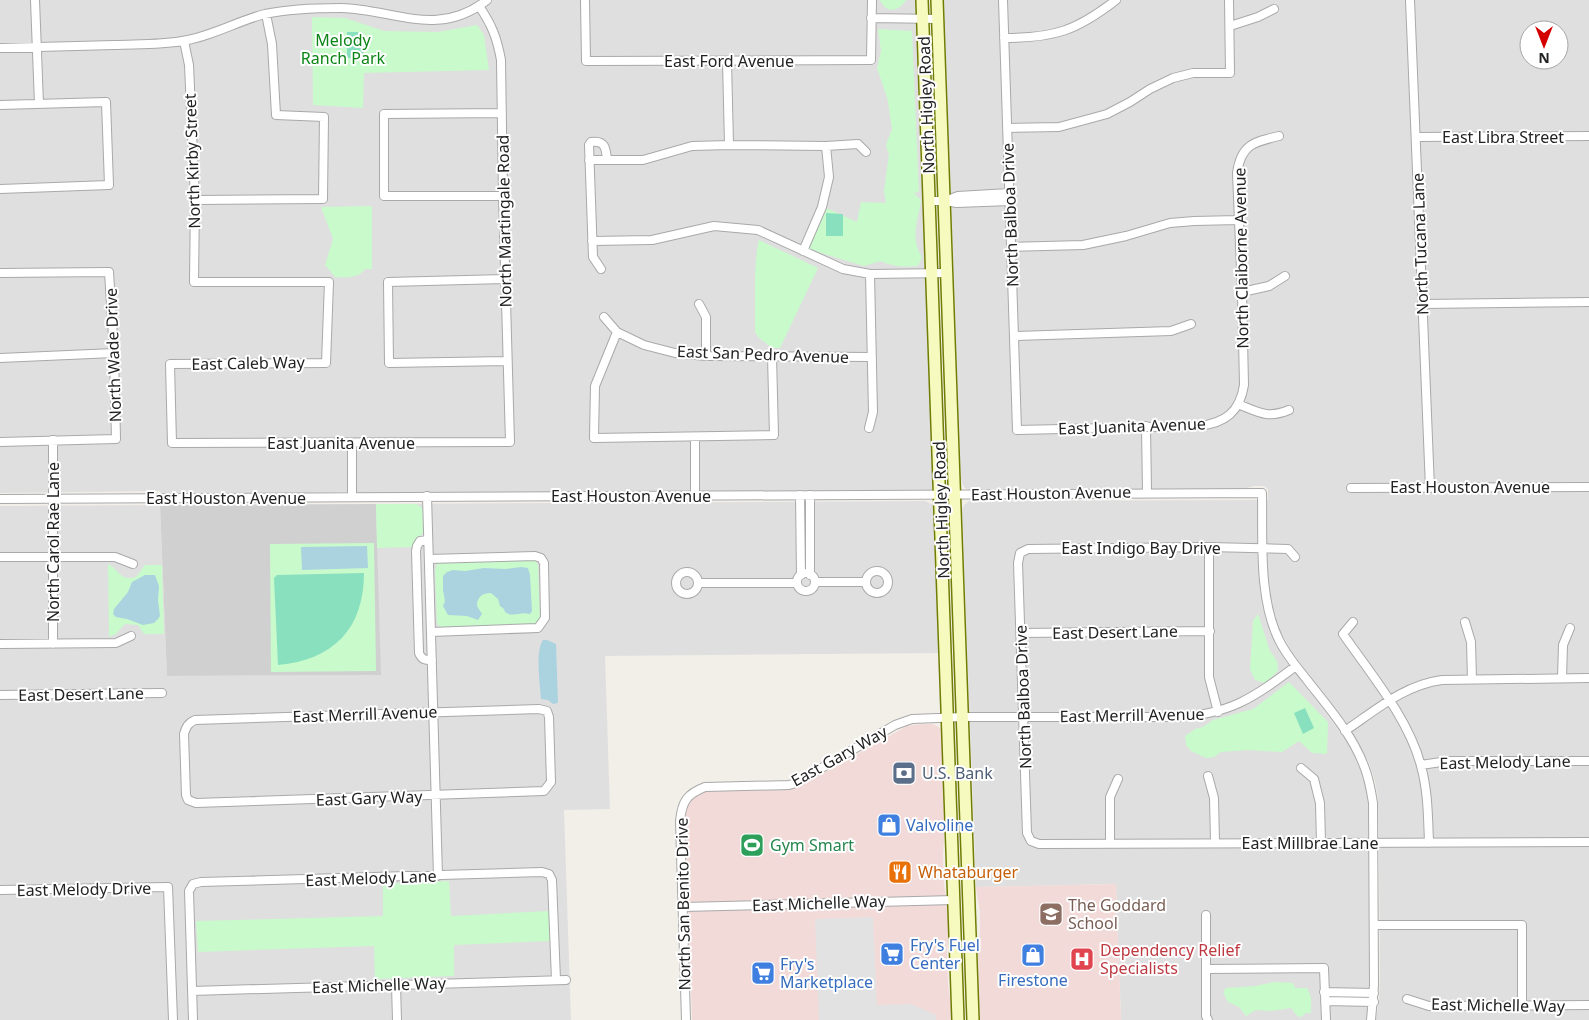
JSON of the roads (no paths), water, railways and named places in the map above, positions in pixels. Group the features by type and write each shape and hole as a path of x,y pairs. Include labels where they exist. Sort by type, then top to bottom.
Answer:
{"main road":[{"name":"North Higley Road","path":"922,0 940,495 969,899 974,1020"},
{"name":"North Higley Road","path":"937,0 955,494 954,900 958,1020"},
{"path":"954,900 969,899"}],"street":[{"path":"35,0 39,104"},
{"path":"0,48 154,44 184,41 266,14 327,4 421,21 453,17 479,6 487,0"},
{"name":"East Ford Avenue","path":"585,0 586,61 871,60 871,18"},
{"path":"872,0 871,18 938,19"},
{"name":"North Balboa Drive","path":"1003,0 1018,430"},
{"path":"1004,38 1034,38 1072,28 1090,19 1116,0"},
{"path":"1007,128 1060,127 1107,114 1130,102 1150,88 1173,78 1193,73 1230,73 1229,0"},
{"name":"North Tucana Lane","path":"1410,0 1430,488"},
{"name":"North Martingale Road","path":"479,6 490,22 497,40 501,60 510,442"},
{"path":"1230,26 1274,10"},
{"path":"195,200 323,199 324,117 276,115 272,44 266,14"},
{"name":"North Kirby Street","path":"184,41 189,65 195,200 194,282 329,282 326,363"},
{"path":"727,60 729,145"},
{"path":"0,105 106,102 109,186 0,189"},
{"path":"502,113 384,114 384,196 503,196"},
{"name":"North Claiborne Avenue","path":"1238,404 1244,385 1237,173 1239,160 1246,150 1254,143 1279,136"},
{"name":"East Libra Street","path":"1417,137 1589,136"},
{"path":"601,269 594,257 592,241 589,160 589,145 591,142 597,141 602,143 606,148 607,160"},
{"path":"589,160 643,160 692,146 826,146 858,144 866,152"},
{"path":"803,251 822,207 829,177 826,146"},
{"path":"930,201 945,201 958,196 1010,197"},
{"path":"1011,247 1083,245 1126,236 1170,223 1239,220"},
{"path":"592,241 652,240 714,226 758,230 843,269 870,274 947,273"},
{"name":"North Wade Drive","path":"0,273 109,272 114,353 116,439 53,440"},
{"path":"869,428 873,412 870,274"},
{"path":"1242,292 1269,286 1285,276"},
{"path":"505,279 388,282 389,363 507,361"},
{"path":"1422,304 1589,302"},
{"path":"699,304 706,317 706,356"},
{"name":"East San Pedro Avenue","path":"604,317 617,332 644,345 675,353 706,356 872,357"},
{"path":"1014,336 1171,332 1191,324"},
{"path":"617,332 595,386 594,438 774,435 772,356"},
{"path":"0,358 114,353"},
{"name":"East Caleb Way","path":"172,443 170,364 326,363"},
{"path":"1238,404 1267,414 1278,414 1288,410"},
{"name":"East Juanita Avenue","path":"1018,430 1211,425 1231,414 1238,404"},
{"path":"1146,426 1147,492"},
{"path":"695,496 696,437"},
{"path":"0,442 53,440"},
{"name":"North Carol Rae Lane","path":"53,440 53,644"},
{"name":"East Juanita Avenue","path":"172,443 510,442"},
{"path":"352,443 352,496"},
{"name":"East Houston Avenue","path":"1350,488 1589,487"},
{"name":"East Houston Avenue","path":"0,499 352,496 940,495 1147,492 1262,493 1264,548"},
{"path":"698,583 799,579 806,574 814,578 815,582 812,590 801,590 799,579 800,495"},
{"path":"810,495 810,575"},
{"path":"427,496 438,876"},
{"path":"428,540 420,541 416,546 418,635 421,658 432,660"},
{"path":"1209,547 1209,677 1218,712"},
{"name":"East Indigo Bay Drive","path":"1020,553 1028,549 1209,547 1288,549 1295,557"},
{"path":"1264,548 1266,595 1271,620 1278,639 1288,657 1359,753 1368,778 1373,803 1374,843 1374,1002 1371,1020"},
{"name":"North Balboa Drive","path":"1020,553 1018,563 1027,833 1031,841"},
{"path":"429,559 535,556 541,558 544,563 545,618 538,628 431,632"},
{"path":"0,557 115,557 133,564"},
{"path":"815,582 866,582"},
{"path":"1353,622 1344,634 1406,728 1421,764 1426,791 1429,842"},
{"path":"1465,622 1471,642 1472,680"},
{"path":"1562,678 1562,645 1570,628"},
{"name":"East Desert Lane","path":"1021,633 1210,631"},
{"path":"0,644 116,643 131,636"},
{"name":"East Merrill Avenue","path":"955,717 1174,717 1202,715 1218,712 1251,698 1296,666"},
{"path":"1345,732 1389,700 1406,690 1430,681 1589,678"},
{"name":"East Desert Lane","path":"0,695 162,693"},
{"name":"East Merrill Avenue","path":"188,800 186,795 184,734 185,728 190,722 195,720 434,712 538,709 547,711 549,718 551,782 548,788"},
{"name":"East Gary Way","path":"693,792 705,787 789,785 796,783 902,722 912,719 955,717"},
{"name":"East Melody Lane","path":"1421,764 1448,761 1589,761"},
{"path":"1301,768 1314,780 1320,803 1321,843"},
{"path":"1208,776 1214,798 1215,842"},
{"path":"1110,843 1110,797 1118,779"},
{"name":"East Gary Way","path":"188,800 196,803 436,796 544,791 548,788"},
{"name":"North San Benito Drive","path":"686,1020 680,821 681,808 685,800 693,792"},
{"name":"East Millbrae Lane","path":"1031,841 1039,844 1589,842"},
{"name":"East Melody Lane","path":"192,991 189,891 193,884 211,882 542,872 549,874 552,880 556,980"},
{"name":"East Melody Drive","path":"0,890 168,887 173,1020"},
{"name":"East Michelle Way","path":"683,907 954,900"},
{"path":"1206,915 1206,1016 1208,1020"},
{"path":"1375,925 1522,925 1522,1006"},
{"path":"1206,970 1324,968 1326,1020"},
{"name":"East Michelle Way","path":"192,991 566,980"},
{"path":"396,985 398,1020"},
{"path":"192,991 193,1020"},
{"path":"1324,992 1374,993"},
{"name":"East Michelle Way","path":"1407,999 1429,1006 1589,1006"},
{"path":"1325,1001 1374,1002"}],"water":[{"path":"367,546 368,568 302,570 301,547"},
{"path":"484,568 506,569 528,568 530,575 532,611 530,614 508,614 500,606 498,599 491,593 483,595 478,600 477,606 482,614 478,620 467,616 448,615 443,606 445,601 443,576 447,572 453,570 465,571"},
{"path":"145,575 155,575 159,586 160,616 158,619 154,623 143,625 116,617 113,614 114,609 128,592 132,582"},
{"path":"543,640 556,644 558,703 553,704 548,700 541,699 539,652"}],"place":[{"name":"U.S. Bank","path":"904,773"},
{"name":"Valvoline","path":"889,825"},
{"name":"Gym Smart","path":"752,845"},
{"name":"Whataburger","path":"900,872"},
{"name":"The Goddard School","path":"1051,914"},
{"name":"Fry's Fuel Center","path":"892,954"},
{"name":"Firestone","path":"1033,955"},
{"name":"Dependency Relief Specialists","path":"1082,959"},
{"name":"Fry's Marketplace","path":"763,973"}],"park label":[{"name":"Melody Ranch Park","path":"343,49"}]}
